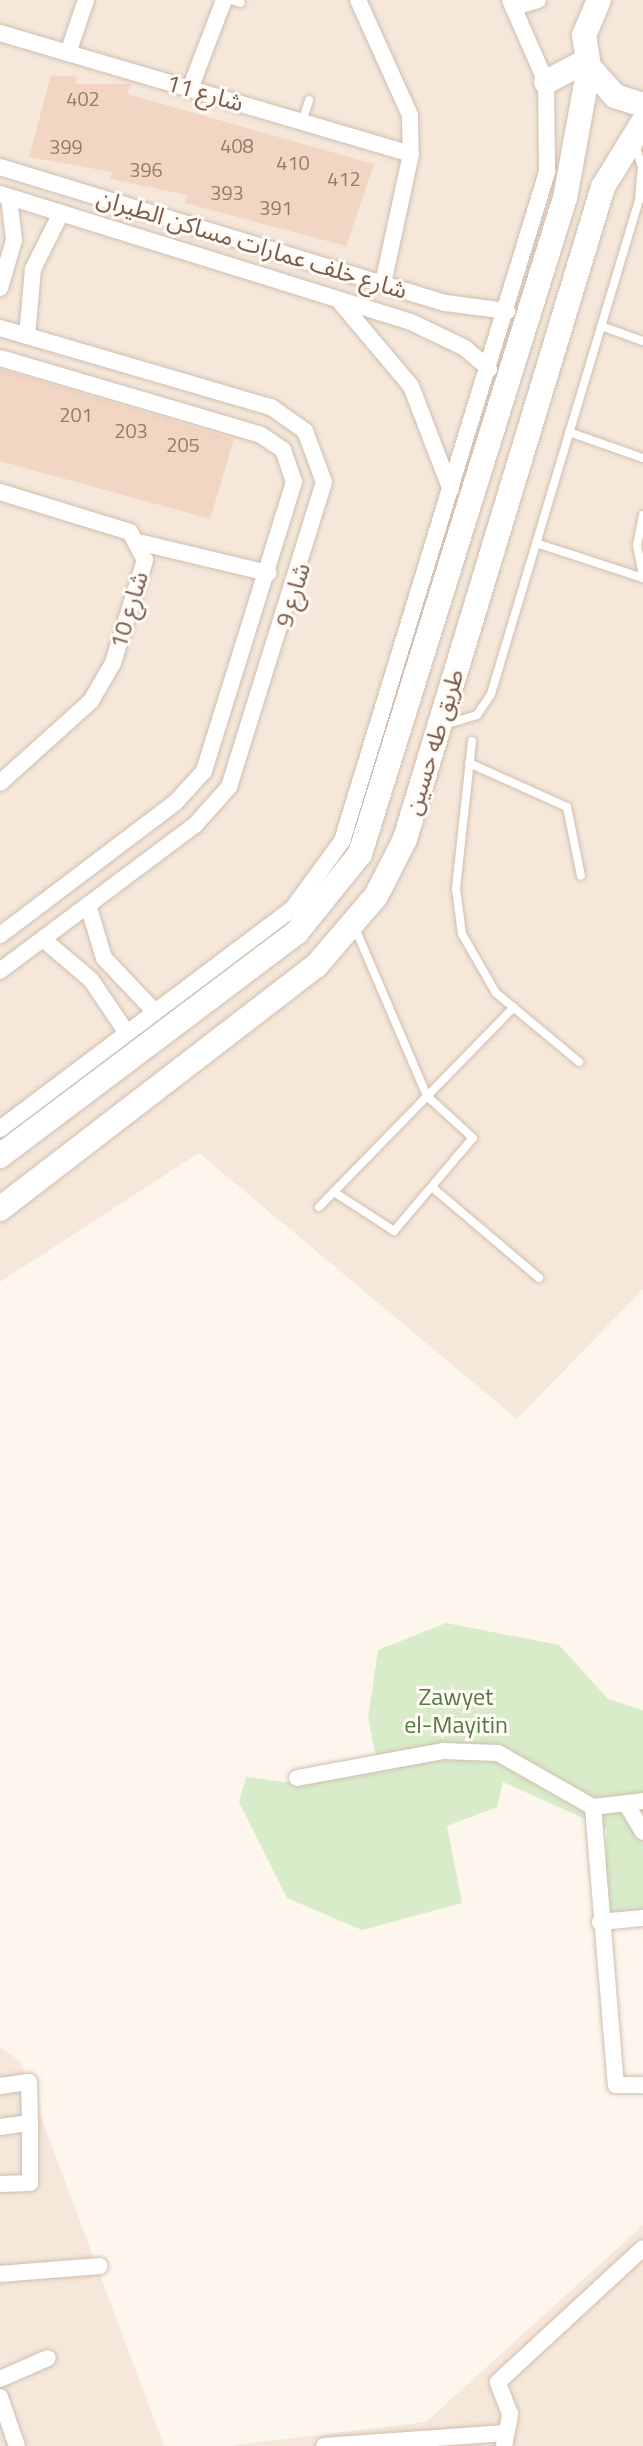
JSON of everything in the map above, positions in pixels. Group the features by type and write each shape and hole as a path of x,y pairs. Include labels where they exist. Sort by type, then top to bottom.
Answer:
{"main road":[{"name":"طريق طه حسين","path":"0,1156 124,1044 311,919 360,854 463,494 540,241 573,159 587,64 584,35 599,0"},
{"path":"546,82 587,64 615,96 643,105"},
{"name":"طريق طه حسين","path":"0,1209 316,966 355,928 405,839 611,169 637,130"},
{"path":"573,159 611,169"}],"street":[{"path":"68,53 86,0"},
{"path":"190,89 224,0"},
{"path":"358,0 405,91 411,154 383,284"},
{"path":"463,494 489,369 507,311 540,241 550,154 546,82 512,4 538,0"},
{"name":"شارع 11","path":"0,33 411,154"},
{"name":"شارع خلف عمارات مساكن الطيران","path":"0,167 419,295 507,311"},
{"path":"0,288 14,240 4,195"},
{"name":"شارع خلف عمارات مساكن الطيران","path":"4,195 411,322 465,348 489,369"},
{"path":"27,336 33,269 61,213"},
{"path":"411,322 419,295"},
{"path":"337,299 411,386 463,494"},
{"name":"شارع 9","path":"0,328 284,413 305,431 322,468 319,509 244,755 219,800 0,971"},
{"name":"شارع 9","path":"0,358 261,435 288,457 294,491 211,758 186,793 0,935"},
{"path":"193,415 201,387"},
{"name":"شارع 10","path":"0,492 130,532 142,543 145,560 103,682 64,732 0,783"},
{"path":"142,543 268,573"},
{"path":"235,685 263,693"},
{"path":"88,905 104,958 155,1012"},
{"path":"43,939 91,980 124,1044"},
{"path":"0,1129 124,1044 155,1012 222,976"},
{"path":"297,1778 443,1751 498,1753 593,1807 635,1804 643,1832"},
{"path":"593,1807 600,1922 616,2085 643,2085"},
{"path":"600,1922 643,1918"},
{"path":"0,2086 29,2082 30,2123 30,2183 0,2184"},
{"path":"0,2127 30,2123"},
{"path":"324,2446 505,2439 510,2414 498,2382 643,2248"},
{"path":"0,2274 100,2266"},
{"path":"0,2379 48,2358"},
{"path":"0,2397 17,2446"}],"lane":[{"path":"231,0 241,3"},
{"path":"302,122 309,100"},
{"path":"439,726 470,719 488,702 641,201 642,167 637,130"},
{"path":"601,326 643,341"},
{"path":"569,432 643,458"},
{"path":"536,543 643,576 637,545 643,515"},
{"path":"472,741 457,912 470,956 514,1007 579,1062"},
{"path":"469,763 567,807 581,876"},
{"path":"334,1192 389,1232 433,1188 473,1138 427,1096 355,928"},
{"path":"319,1207 514,1007"},
{"path":"433,1188 539,1278"}],"shaded area":[{"path":"0,0 643,0 643,1289 517,1419 199,1153 0,1282"},
{"path":"0,2047 20,2061 164,2446 0,2446"},
{"path":"643,2225 643,2446 228,2446 426,2422"}],"green space":[{"name":"Zawyet el-Mayitin","path":"446,1623 559,1645 608,1699 643,1710 643,1916 602,1919 607,1829 503,1782 497,1807 447,1826 462,1903 362,1930 287,1898 239,1802 246,1777 292,1783 377,1761 368,1718 378,1650"}],"building":[{"path":"51,75 77,77 76,84 131,84 127,94 374,164 346,246 185,203 188,195 110,179 112,172 29,157"},
{"path":"0,369 234,439 210,519 0,461"}]}
